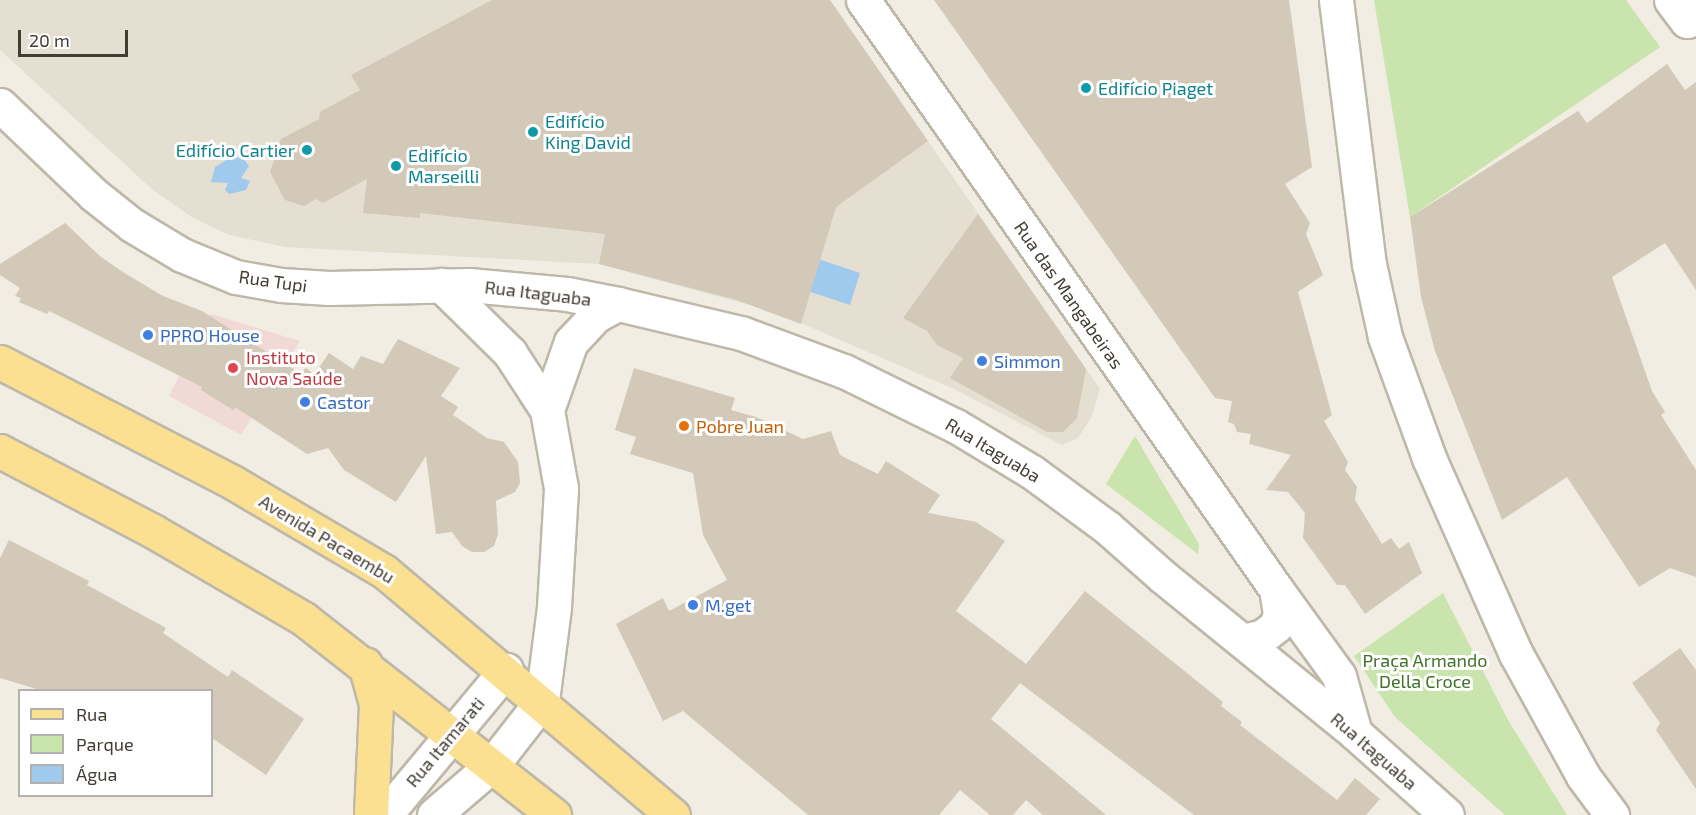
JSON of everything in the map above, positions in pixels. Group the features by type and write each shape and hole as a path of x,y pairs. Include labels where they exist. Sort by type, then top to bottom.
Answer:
{"main road":[{"name":"Avenida Pacaembu","path":"0,362 234,483 385,572 506,670 673,815"},
{"path":"0,451 163,537 304,619 365,664 554,815"},
{"path":"365,664 376,704 371,815"}],"street":[{"name":"Rua das Mangabeiras","path":"863,0 1339,676 1354,733"},
{"path":"1336,0 1369,264 1385,337 1429,458 1508,636 1583,776 1612,815"},
{"path":"1671,0 1687,21 1696,15"},
{"name":"Rua Tupi","path":"0,105 93,194 132,225 182,255 236,277 281,285 441,285"},
{"path":"434,815 492,765 542,701 554,607 561,488 547,410 510,353 441,285"},
{"name":"Rua Itaguaba","path":"441,285 493,286 618,304 741,333 844,371 956,426 1032,472 1108,528 1354,733 1447,815"},
{"path":"547,410 571,342 595,316 618,304"},
{"path":"1244,641 1263,636 1276,626 1280,614 1276,589"},
{"name":"Rua Itamarati","path":"385,815 506,670"}],"shaded area":[{"path":"0,0 830,0 1100,389 1091,418 1078,438 1062,445 954,389 775,312 599,264 285,247 230,235 193,218 153,190 0,50"},
{"name":"Instituto Nova Saúde","path":"211,314 300,341 241,435 169,396"}],"green space":[{"path":"1374,0 1626,0 1660,47 1410,217"},
{"path":"1135,436 1199,544 1198,554 1106,484"},
{"name":"Praça Armando Della Croce","path":"1443,593 1508,720 1567,815 1505,815 1395,717 1354,656"}],"water":[{"path":"242,157 249,166 241,178 250,181 246,190 229,194 225,190 228,183 211,182 215,167 228,159"},
{"path":"756,238 860,273 850,305 745,270"}],"building":[{"path":"492,0 830,0 928,141 836,207 801,324 737,300 599,264 605,234 420,213 420,218 363,213 367,179 323,203 316,199 304,206 285,200 270,172 281,139 319,119 320,112 360,90 351,75"},
{"path":"934,0 1289,0 1312,167 1285,184 1310,223 1306,234 1323,275 1298,292 1332,415 1324,421 1348,462 1345,470 1357,487 1355,500 1382,544 1391,538 1399,549 1409,542 1422,573 1365,614 1345,585 1337,585 1303,538 1305,513 1288,492 1266,490 1291,455 1249,444 1251,434 1237,432 1234,424 1228,422 1232,401 1215,398"},
{"path":"1667,64 1685,90 1696,82 1696,290 1665,243 1612,277 1652,391 1665,412 1661,415 1696,470 1696,577 1670,568 1639,587 1567,477 1502,520 1435,351 1421,297 1410,217 1578,111 1587,123"},
{"path":"978,214 1086,369 1077,418 1063,432 1047,432 950,378 963,358 937,345 927,331 903,318"},
{"path":"65,223 101,257 126,274 163,296 202,311 300,373 306,368 314,375 329,353 353,369 361,356 383,364 398,339 460,368 441,396 458,407 453,415 487,438 504,442 518,462 520,483 515,492 496,501 498,534 494,546 484,552 472,552 462,546 452,532 436,534 426,456 396,502 344,470 328,448 307,454 235,407 233,410 201,390 202,387 49,311 47,314 19,302 21,298 15,296 20,288 0,275 0,264"},
{"path":"634,368 735,398 731,410 756,417 803,439 831,431 840,455 878,474 886,461 940,495 928,513 976,522 1005,541 956,611 1026,664 1085,591 1223,702 1221,706 1242,722 1240,725 1337,800 1355,778 1380,799 1366,815 1194,815 1020,683 991,719 1106,815 1043,815 1026,800 1013,815 990,815 960,790 939,815 808,815 683,711 663,721 616,624 663,598 669,611 727,580 703,535 693,473 630,454 636,437 615,430"},
{"path":"9,540 89,581 87,585 166,628 163,633 228,677 232,670 304,719 266,775 213,739 213,689 37,689 0,678 0,558"},
{"path":"1680,648 1696,670 1696,789 1656,730 1660,723 1632,683"}],"place":[{"name":"Edifício Piaget","path":"1086,88"},
{"name":"Edifício King David","path":"533,132"},
{"name":"Edifício Cartier","path":"307,150"},
{"name":"Edifício Marseilli","path":"396,166"},
{"name":"PPRO House","path":"148,335"},
{"name":"Simmon","path":"982,361"},
{"name":"Instituto Nova Saúde","path":"233,368"},
{"name":"Castor","path":"305,402"},
{"name":"Pobre Juan","path":"684,426"},
{"name":"M.get","path":"693,605"}]}
